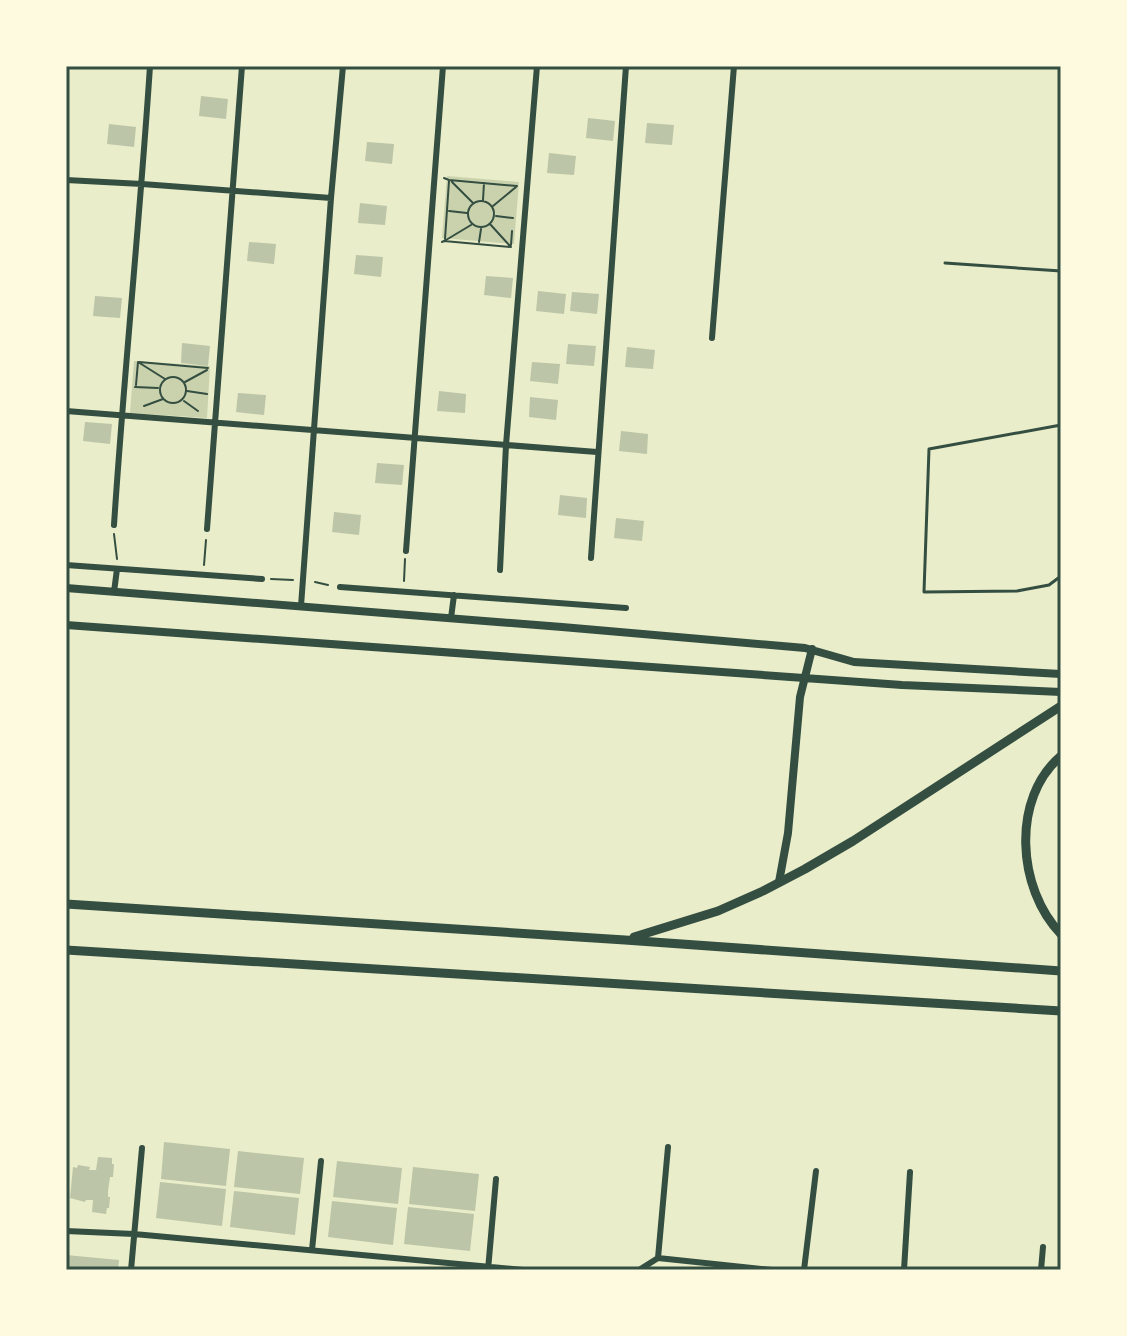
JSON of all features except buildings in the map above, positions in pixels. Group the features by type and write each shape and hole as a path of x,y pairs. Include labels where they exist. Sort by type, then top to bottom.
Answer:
{"highway":[{"path":"625,940 718,911 779,882 853,841 1061,706"},
{"path":"1061,756 1039,781 1031,799 1025,842 1043,911 1061,934"},
{"path":"66,904 1061,971"},
{"path":"66,950 1061,1011"}],"main road":[{"path":"66,588 812,649 854,662 1061,674"},
{"path":"66,625 902,685 1061,692"},
{"path":"779,882 788,833 800,697 812,649"}],"street":[{"path":"114,525 150,66"},
{"path":"207,529 242,66"},
{"path":"301,606 343,66"},
{"path":"406,551 443,66"},
{"path":"500,570 506,445 537,66"},
{"path":"591,558 626,66"},
{"path":"712,338 734,66"},
{"path":"66,180 331,198"},
{"path":"66,411 597,452"},
{"path":"66,565 262,579"},
{"path":"114,592 117,569"},
{"path":"340,587 626,608"},
{"path":"451,618 454,595"},
{"path":"658,1258 668,1147"},
{"path":"131,1270 142,1148"},
{"path":"312,1250 321,1161"},
{"path":"804,1270 816,1171"},
{"path":"904,1270 910,1172"},
{"path":"489,1268 496,1179"},
{"path":"66,1231 134,1234 523,1270"},
{"path":"1041,1270 1043,1247"},
{"path":"639,1270 658,1258 770,1270"},
{"path":"406,1270 407,1259"}],"lane":[{"path":"945,263 1061,271"},
{"path":"1061,425 929,449 924,592 1017,591 1049,585 1061,576"}],"path":[{"path":"435,174 449,180 516,186 492,207"},
{"path":"449,180 474,203"},
{"path":"444,241 449,180"},
{"path":"482,201 484,183"},
{"path":"482,201 492,207 494,216 490,224 482,228 472,224 468,213 474,203 482,201"},
{"path":"448,211 468,213"},
{"path":"494,216 514,218"},
{"path":"430,248 472,224"},
{"path":"444,241 511,247 490,224"},
{"path":"479,244 482,228"},
{"path":"165,379 138,362 210,368 183,382"},
{"path":"174,377 183,382 186,391 182,400 173,403 163,399 159,388 165,379 174,377"},
{"path":"135,387 159,388"},
{"path":"186,391 207,394"},
{"path":"143,407 163,399"},
{"path":"182,400 205,416"},
{"path":"114,525 117,569"},
{"path":"203,575 207,529"}],"green space":[{"path":"447,176 519,182 514,244 442,238"},
{"path":"134,361 210,366 207,418 130,413"}]}
